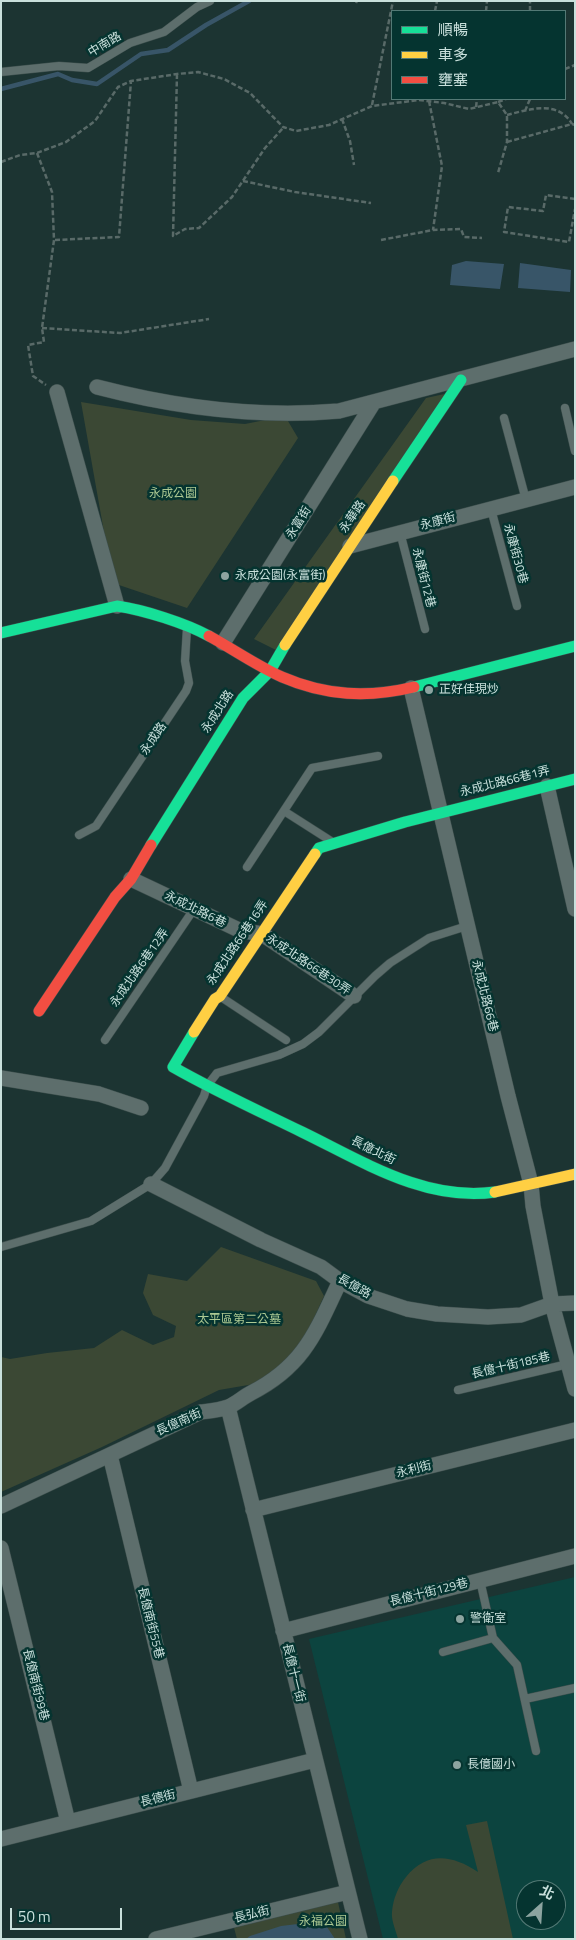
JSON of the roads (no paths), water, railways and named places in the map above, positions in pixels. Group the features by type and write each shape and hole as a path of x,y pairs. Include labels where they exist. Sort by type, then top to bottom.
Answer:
{"street":[{"path":"96,387 172,403 264,412 314,413 338,411 575,350"},
{"name":"永華路","path":"270,671 296,626 462,380"},
{"path":"57,392 117,606"},
{"name":"永富街","path":"223,643 374,402"},
{"name":"永康街","path":"350,546 575,487"},
{"path":"1,633 117,606 131,608 187,626 223,643 282,677 328,692 355,695 411,688 575,646"},
{"name":"永成北路","path":"39,1011 115,897 131,879 156,835 243,698 270,671"},
{"name":"永成北路66巷","path":"411,688 467,926 531,1184 533,1206 552,1304 575,1390"},
{"name":"永成北路66巷1弄","path":"441,812 575,779"},
{"path":"547,786 575,909"},
{"name":"永成北路66巷16弄","path":"173,1067 215,999 220,996 319,848 441,812"},
{"name":"永成北路6巷","path":"131,879 239,930 262,934"},
{"name":"永成北路66巷30弄","path":"262,934 354,996"},
{"name":"長億北街","path":"173,1067 207,1086 397,1178 420,1187 449,1192 479,1194 500,1192 575,1174"},
{"path":"1,1078 99,1094 141,1108"},
{"name":"長億路","path":"151,1184 261,1240 321,1267 340,1281 368,1296 407,1309 437,1314 488,1317 521,1314 552,1304 575,1303"},
{"name":"長億南街","path":"1,1506 201,1412 228,1407 266,1386 297,1360 312,1339 340,1281"},
{"name":"長億十一街","path":"228,1407 360,1939"},
{"name":"永利街","path":"253,1510 575,1430"},
{"name":"長億南街55巷","path":"110,1455 191,1790"},
{"name":"長億南街99巷","path":"1,1548 68,1822"},
{"name":"長億十街129巷","path":"283,1631 575,1556"},
{"name":"長德街","path":"1,1840 191,1790 315,1760"},
{"name":"長弘街","path":"156,1939 348,1892"}],"lane":[{"name":"中南路","path":"1,72 59,66 88,68 130,43 164,32 210,1"},
{"path":"564,408 575,451"},
{"path":"504,418 526,500"},
{"name":"永康街30巷","path":"491,509 517,606"},
{"name":"永康街12巷","path":"400,532 425,629"},
{"name":"永成路","path":"80,835 96,826 186,691 189,683 186,661 187,626"},
{"path":"247,868 312,768 378,756"},
{"path":"284,811 334,844"},
{"name":"永成北路6巷12弄","path":"104,1040 194,909"},
{"name":"永成北路66巷30弄","path":"207,1086 217,1073 279,1054 303,1044 319,1032 390,963 429,938 467,926"},
{"path":"220,996 286,1040"},
{"path":"1,1247 91,1221 151,1184 165,1168 204,1096 207,1086"},
{"name":"長億十街185巷","path":"458,1390 568,1364"},
{"path":"480,1580 493,1638 517,1664 536,1751"},
{"path":"443,1652 493,1638"},
{"path":"525,1699 575,1688"}],"water":[{"path":"466,261 504,264 500,289 450,285 452,265"},
{"path":"520,263 571,270 570,292 518,288"},
{"path":"314,1922 327,1927 335,1939 246,1939 281,1926"}],"waterway":[{"path":"1,89 58,74 72,80 97,84 141,54 168,50 206,25 249,1"}],"place":[{"name":"永成公園(永富街)","path":"225,576"},
{"name":"正好佳現炒","path":"429,690"},
{"name":"警衛室","path":"460,1619"},
{"name":"長億國小","path":"457,1765"}],"park label":[{"name":"永成公園","path":"173,494"},
{"name":"太平區第二公墓","path":"239,1320"},
{"name":"永福公園","path":"323,1922"}]}
